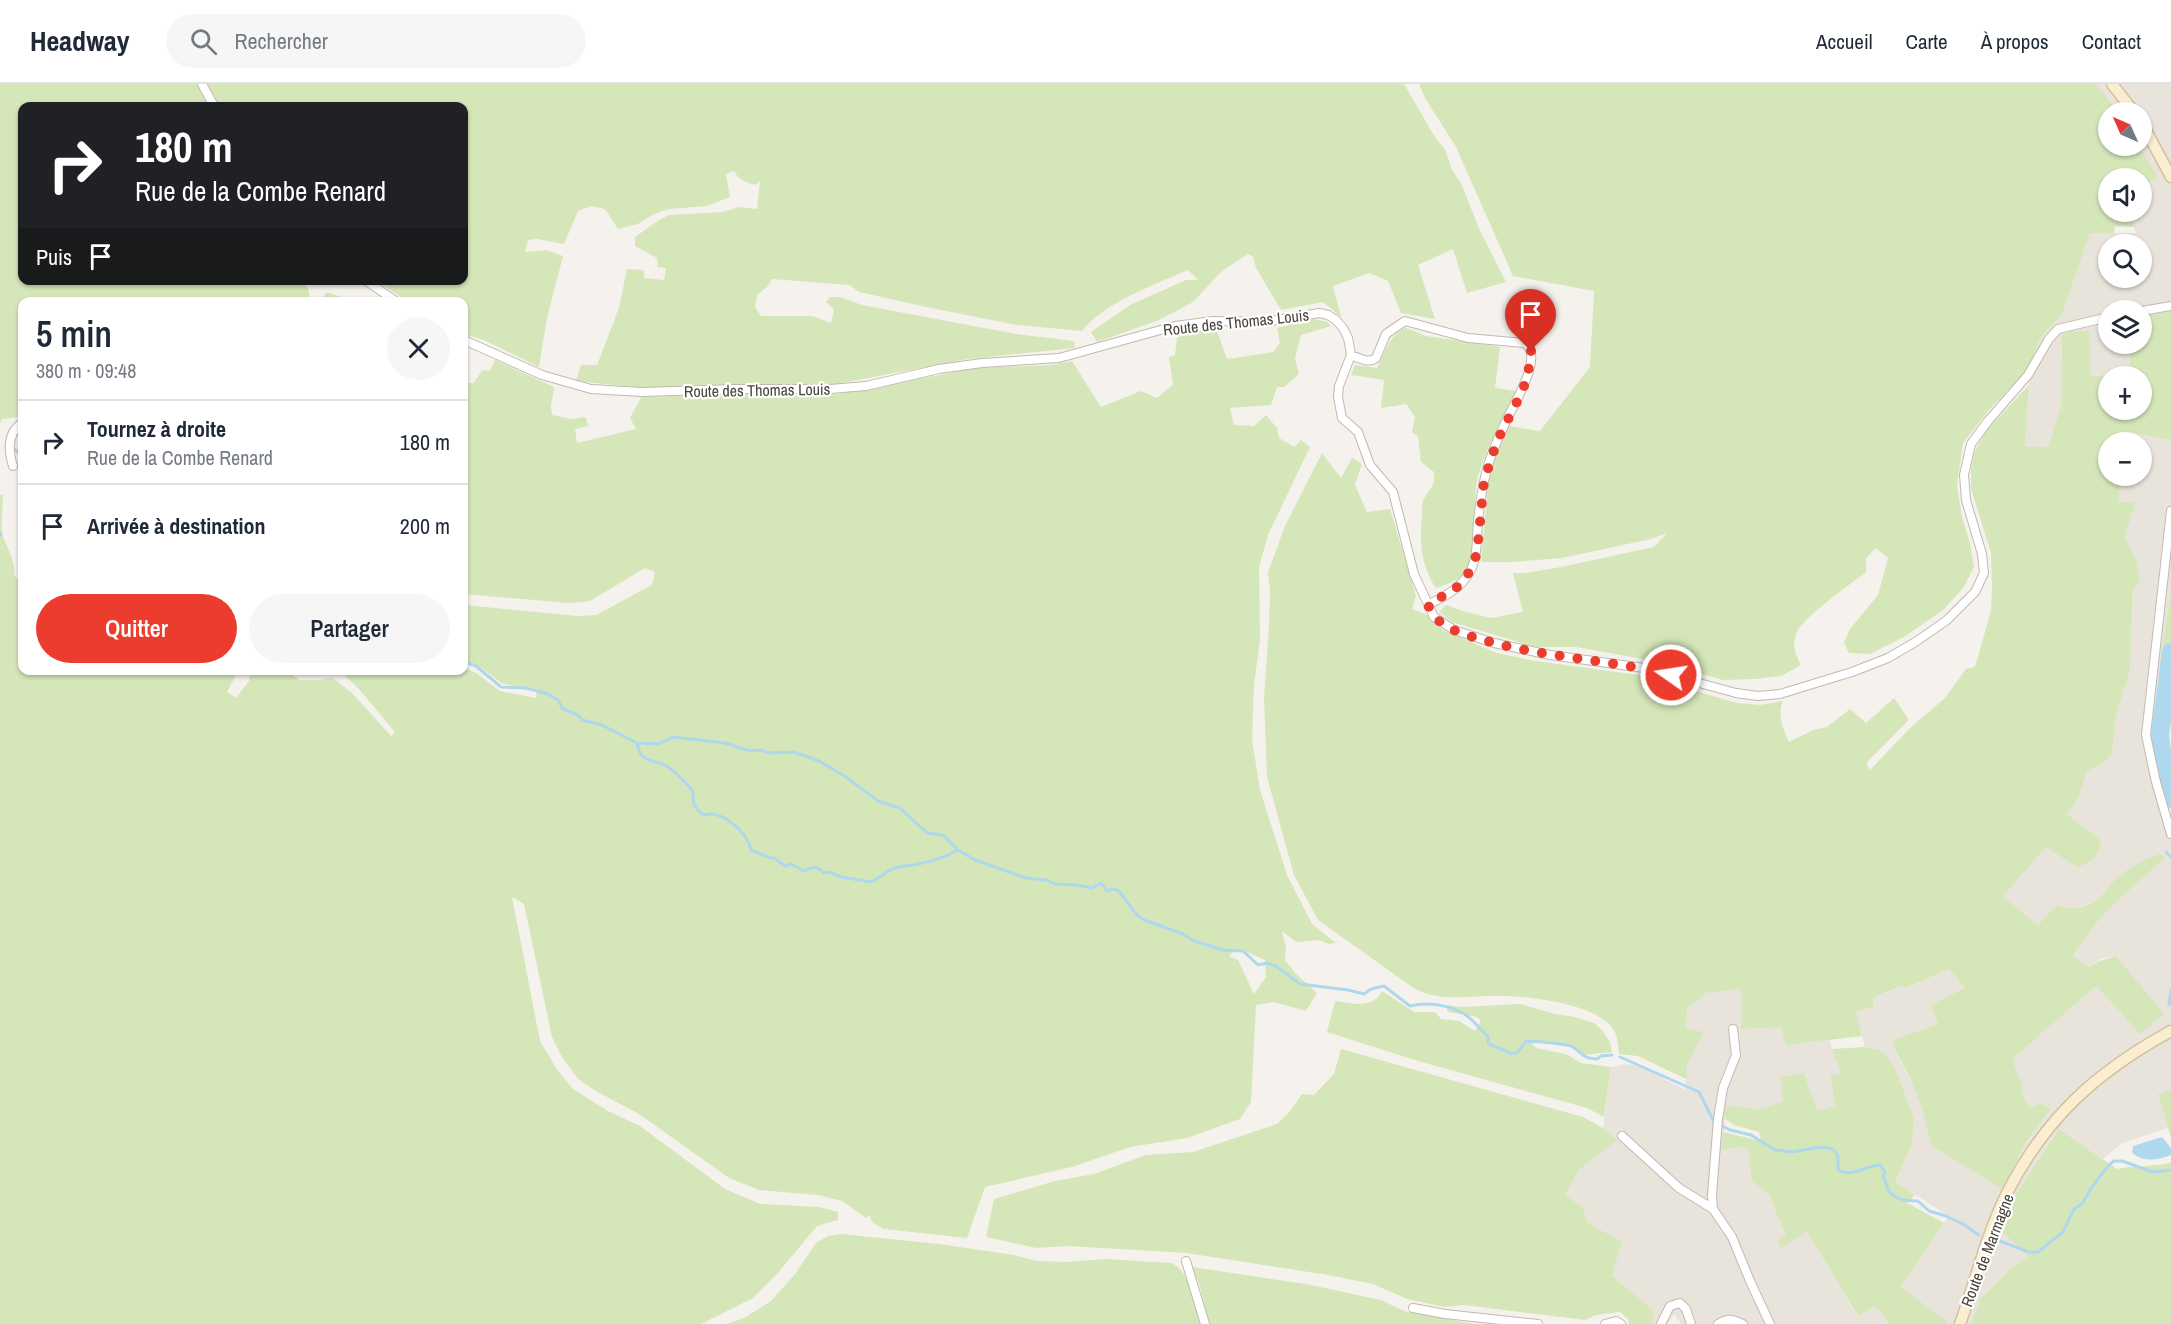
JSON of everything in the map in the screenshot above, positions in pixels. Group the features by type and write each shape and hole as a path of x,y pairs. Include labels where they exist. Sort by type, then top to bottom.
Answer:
{"main road":[{"path":"2112,84 2126,102"},
{"path":"2152,142 2171,177"},
{"name":"Route de Marmagne","path":"1960,1324 2006,1195 2044,1134 2059,1115 2091,1083 2120,1060 2171,1030"}],"street":[{"path":"202,84 212,102"},
{"path":"372,285 389,297"},
{"path":"2152,309 2171,306"},
{"name":"Route des Thomas Louis","path":"468,342 542,375 574,386 604,391 642,392 848,389 959,366 1076,355 1175,326 1213,321 1265,322 1320,313 1328,315 1343,328 1348,338 1351,356"},
{"path":"1428,605 1456,588 1465,579 1473,565 1477,553 1484,481 1497,441 1523,390 1531,360 1531,351 1524,343 1468,338 1405,321 1386,334 1373,360 1351,356 1339,386 1338,397 1342,418 1358,432 1370,465 1393,492 1414,574 1428,605 1434,617 1470,636 1494,643 1550,655 1644,668 1736,693 1758,696 1780,694 1852,672 1888,658 1947,620 1975,592 1984,573 1982,554 1966,500 1964,475 1971,444 2028,375 2049,339 2058,329 2098,320"},
{"path":"13,466 9,454 9,442 18,425"},
{"path":"2171,511 2146,735 2156,782 2171,834"},
{"path":"1713,1209 1712,1195 1718,1123 1724,1088 1736,1055 1733,1029"},
{"path":"1622,1136 1679,1188 1713,1209 1732,1238 1770,1324"},
{"path":"1186,1262 1205,1324"},
{"path":"1661,1324 1670,1306 1680,1303 1686,1309 1691,1324"},
{"path":"1413,1308 1445,1314 1538,1324"},
{"path":"1718,1324 1726,1319 1733,1319 1743,1324"},
{"path":"1605,1324 1616,1321 1621,1324"}],"shaded area":[{"path":"2096,84 2171,84 2171,311 2152,315 2152,300 2098,300 2098,354 2129,354 2130,366 2098,366 2098,376 2091,376 2062,335 2061,406 2048,447 2025,446 2028,369 2039,341 2062,315 2090,233 2136,233 2132,222 2152,222 2152,180 2157,178 2145,156 2152,156 2152,102 2111,102"},
{"path":"2152,436 2171,440 2171,590 2150,735 2171,813 2171,1137 2168,1128 2122,1143 2103,1159 2059,1129 2016,1194 2000,1230 2030,1257 2008,1271 1980,1299 1971,1324 1947,1324 1948,1322 1899,1287 1949,1216 1895,1182 1912,1143 1914,1118 1895,1068 1883,1051 1865,1047 1856,1012 1873,1007 1874,997 1902,986 1907,988 1949,969 1965,988 1930,1005 1939,1024 1894,1040 1893,1047 1914,1088 1931,1145 2002,1188 2026,1142 2051,1109 2030,1108 2023,1097 2022,1084 2011,1059 2096,986 2140,1034 2122,964 2116,956 2101,959 2088,967 2073,955 2098,921 2116,902 2165,858 2115,880 2101,897 2087,905 2066,909 2038,925 2003,896 2046,847 2101,840 2067,814 2078,799 2087,771 2103,764 2112,753 2116,715 2130,671 2135,557 2125,538 2135,502 2118,502 2120,486 2152,486"},
{"path":"1741,989 1782,1027 1786,1045 1829,1040 1841,1073 1830,1077 1835,1106 1817,1112 1804,1073 1784,1102 1758,1109 1726,1105 1723,1150 1742,1147 1748,1149 1752,1181 1778,1194 1811,1237 1857,1316 1874,1306 1884,1315 1888,1324 1681,1324 1674,1314 1668,1324 1652,1324 1654,1311 1612,1276 1622,1242 1587,1222 1583,1207 1565,1195 1579,1170 1617,1140 1603,1128 1611,1067 1627,1064 1642,1067 1685,1090 1687,1065 1702,1032 1685,1028 1688,1006 1706,993"}],"green space":[{"path":"0,84 197,84 208,102 18,102 18,285 305,285 308,288 310,297 18,297 18,417 2,419 0,424"},
{"path":"208,84 1404,84 1436,139 1445,149 1452,170 1461,183 1480,231 1506,282 1467,293 1453,249 1418,265 1435,319 1401,313 1388,281 1369,273 1333,286 1341,317 1323,302 1281,310 1256,268 1253,257 1248,254 1222,271 1193,302 1159,320 1097,342 1091,332 1130,305 1186,280 1198,280 1188,270 1146,288 1103,311 1082,331 1017,325 926,307 859,292 850,285 772,279 767,287 757,295 755,307 761,316 812,316 831,323 834,310 826,302 830,297 840,297 862,305 1016,334 1074,341 1075,348 968,359 836,384 645,388 576,381 581,365 597,365 619,308 627,269 644,270 644,278 664,280 666,268 658,267 657,258 635,246 635,237 669,215 723,212 739,207 757,209 760,181 755,185 748,183 740,179 734,171 726,174 730,197 707,206 669,209 654,214 638,224 618,229 605,209 591,206 578,211 564,244 537,239 528,240 525,252 546,250 563,256 547,318 539,367 486,341 468,335 468,297 401,297 383,285 468,285 468,102 217,102"},
{"path":"1419,84 2096,84 2111,102 2098,102 2098,156 2145,156 2158,178 2152,181 2152,168 2098,168 2098,222 2132,222 2134,227 2115,226 2114,233 2090,233 2062,315 2039,341 2028,369 1989,410 1963,443 1957,485 1974,567 1964,587 1943,610 1904,637 1870,654 1849,653 1844,643 1850,629 1878,595 1888,558 1876,548 1866,558 1866,572 1816,611 1800,627 1794,646 1801,665 1781,676 1723,680 1665,663 1576,647 1535,647 1452,622 1439,612 1446,605 1491,618 1523,612 1513,573 1561,567 1654,547 1667,533 1651,539 1562,558 1481,562 1488,485 1495,459 1509,426 1540,431 1590,367 1594,291 1513,276 1456,147 1425,98"},
{"path":"327,292 341,297 323,297"},
{"path":"2171,311 2171,440 2152,436 2152,432 2098,432 2098,486 2120,486 2118,502 2135,502 2125,538 2135,557 2140,581 2133,590 2130,671 2116,715 2112,753 2103,764 2087,771 2078,799 2067,814 2101,840 2099,850 2094,858 2077,867 2046,847 2003,896 2038,925 2057,905 2079,908 2090,904 2126,871 2160,854 2165,858 2116,902 2098,921 2073,955 2088,967 2116,956 2164,1014 2140,1034 2096,986 2012,1059 2022,1084 2023,1097 2030,1108 2040,1103 2051,1109 2026,1142 2002,1189 1931,1145 1916,1095 1893,1047 1893,1040 1938,1024 1930,1005 1965,988 1949,969 1906,988 1901,986 1874,997 1873,1007 1856,1012 1862,1036 1786,1045 1781,1027 1741,1029 1741,989 1706,993 1688,1006 1685,1028 1703,1032 1687,1065 1686,1079 1638,1056 1619,1054 1616,1035 1610,1025 1599,1016 1584,1010 1534,998 1449,997 1427,994 1415,989 1318,920 1294,875 1267,777 1264,698 1269,625 1268,572 1285,526 1322,453 1341,478 1352,458 1362,464 1355,485 1367,512 1390,509 1416,596 1412,609 1427,615 1444,631 1497,653 1535,661 1639,675 1737,703 1760,705 1783,701 1781,716 1789,742 1813,730 1827,727 1850,709 1866,723 1894,698 1909,720 1866,763 1870,770 1911,727 1945,698 1966,669 1975,667 1991,611 1991,553 1971,489 1971,469 1975,451 1986,431 2029,385 2025,446 2048,447 2061,406 2062,335 2069,331 2089,331 2091,376 2098,376 2098,420 2152,420 2152,366 2130,366 2129,354 2152,354 2152,315"},
{"path":"1314,319 1327,322 1331,326 1301,335 1295,359 1299,374 1284,387 1277,387 1271,405 1230,408 1234,425 1254,426 1266,415 1277,428 1279,438 1294,447 1301,440 1310,447 1268,535 1259,567 1260,640 1254,685 1252,739 1260,790 1287,875 1312,924 1336,943 1329,944 1318,940 1296,942 1282,931 1286,948 1285,960 1295,973 1317,993 1306,1011 1274,1002 1256,1005 1251,1102 1240,1119 1187,1138 1130,1147 1072,1167 985,1187 967,1238 884,1229 873,1223 869,1215 866,1218 842,1201 818,1195 759,1190 729,1178 639,1114 578,1079 562,1057 552,1037 524,904 512,897 540,1041 558,1071 573,1089 608,1111 640,1126 725,1189 760,1204 819,1207 838,1212 838,1220 817,1226 777,1274 753,1298 701,1324 0,1324 0,495 3,495 2,533 12,559 14,575 18,580 18,675 236,675 227,692 236,698 249,681 250,675 292,675 300,680 333,678 353,694 391,736 395,732 344,675 468,675 468,670 500,691 536,698 537,689 503,684 480,667 468,662 468,605 577,616 596,615 652,585 655,572 645,568 590,601 569,603 468,594 468,383 474,383 482,370 490,371 495,360 554,387 552,415 571,419 586,417 588,426 575,429 577,443 636,429 630,418 642,396 736,392 780,396 838,394 977,368 1051,365 1072,361 1101,407 1141,391 1157,398 1173,385 1169,357 1175,355 1177,337 1203,330 1217,331 1227,359 1273,352 1280,343 1277,328","holes":["1235,950 1247,952 1265,960 1266,977 1254,994 1238,960 1229,956"]},
{"path":"1406,328 1426,336 1500,347 1495,388 1516,391 1490,443 1478,476 1474,539 1469,563 1458,578 1436,588 1424,562 1421,535 1423,501 1433,486 1434,472 1421,462 1418,436 1412,432 1415,417 1406,404 1381,408 1384,380 1351,375 1355,365 1377,368 1391,340"},
{"path":"2171,590 2171,642 2164,670 2160,664"},
{"path":"1382,991 1414,1012 1435,1012 1441,1019 1459,1021 1475,1031 1481,1021 1477,1017 1448,1012 1446,1005 1462,1007 1521,1004 1594,1023 1610,1042 1612,1052 1584,1055 1570,1045 1529,1040 1536,1048 1566,1054 1581,1063 1611,1067 1604,1117 1587,1108 1418,1061 1327,1032 1335,1001 1367,1003 1378,997"},
{"path":"1865,1047 1883,1051 1895,1068 1914,1118 1912,1143 1895,1182 1915,1195 1907,1203 1944,1223 1900,1287 1948,1322 1947,1324 1888,1324 1884,1315 1874,1306 1858,1316 1806,1230 1780,1248 1778,1241 1786,1234 1770,1195 1752,1181 1748,1149 1742,1147 1722,1150 1723,1132 1761,1141 1759,1132 1734,1125 1724,1118 1726,1105 1758,1109 1783,1102 1781,1077 1804,1073 1817,1111 1835,1106 1830,1076 1841,1073 1832,1049"},
{"path":"1341,1049 1583,1117 1603,1128 1617,1140 1579,1170 1565,1195 1583,1207 1587,1222 1622,1242 1612,1276 1654,1311 1652,1324 1629,1324 1628,1319 1620,1312 1596,1315 1585,1320 1464,1305 1444,1307 1407,1299 1373,1284 1186,1253 1068,1246 1036,1248 986,1237 994,1199 1055,1181 1094,1174 1146,1155 1193,1152 1277,1124 1302,1094 1314,1095 1334,1074"},
{"path":"2171,1090 2171,1137 2158,1094"},
{"path":"2059,1129 2117,1169 2171,1163 2171,1324 1971,1324 1980,1299 2008,1271 2029,1257 2000,1230 2016,1194"},
{"path":"841,1234 939,1244 1014,1255 1037,1261 1068,1262 1104,1259 1172,1263 1179,1268 1188,1282 1200,1324 726,1324 744,1318 771,1301 795,1274 816,1243 828,1236"},
{"path":"1192,1267 1306,1284 1381,1300 1404,1311 1474,1324 1209,1324 1200,1286"}],"water":[{"path":"2162,1137 2171,1148 2171,1155 2145,1159 2132,1152 2133,1146"}],"waterway":[{"path":"13,448 18,452"},
{"path":"2171,652 2160,735 2171,799"},
{"path":"468,663 476,666 501,687 526,688 548,694 558,700 563,709 578,715 582,720 602,725 637,743 659,744 673,737 725,743 750,751 794,752 819,761 846,777 878,801 900,808 927,833 943,835 958,850 975,860 1026,878 1046,880 1055,884 1092,888 1101,883 1107,891 1113,889 1119,891 1136,914 1144,920 1222,950 1243,951 1258,965 1267,963 1277,967 1300,984 1364,994 1371,989 1384,986 1410,1006 1436,1005 1461,1012 1488,1036 1488,1043 1509,1053 1517,1053 1526,1041 1571,1046 1585,1056 1597,1059 1601,1056 1612,1055"},
{"path":"637,743 642,756 667,766 693,791 694,805 704,815 711,814 726,819 740,830 751,850 774,858 785,866 791,864 804,871 815,867 824,873 830,872 844,878 870,882 895,868 930,862 958,850"},
{"path":"2166,852 2171,857"},
{"path":"2169,1005 2171,990"},
{"path":"1620,1057 1699,1092 1714,1122 1730,1130 1751,1135 1775,1150 1792,1152 1821,1147 1833,1149 1838,1156 1838,1170 1849,1173 1880,1165 1885,1172 1883,1176 1891,1194 1898,1198 1918,1201 1929,1211 1963,1224 1979,1235"},
{"path":"1997,1240 2029,1252 2038,1252 2063,1232 2074,1209 2082,1204 2091,1188 2114,1161 2122,1161 2153,1172 2171,1170"}],"route":[{"path":"1531,351 1531,360 1523,390 1508,417 1489,462 1480,503 1477,553 1473,565 1465,579 1456,588 1428,605 1434,617 1454,630 1494,643 1550,655 1644,668 1671,675"}]}
